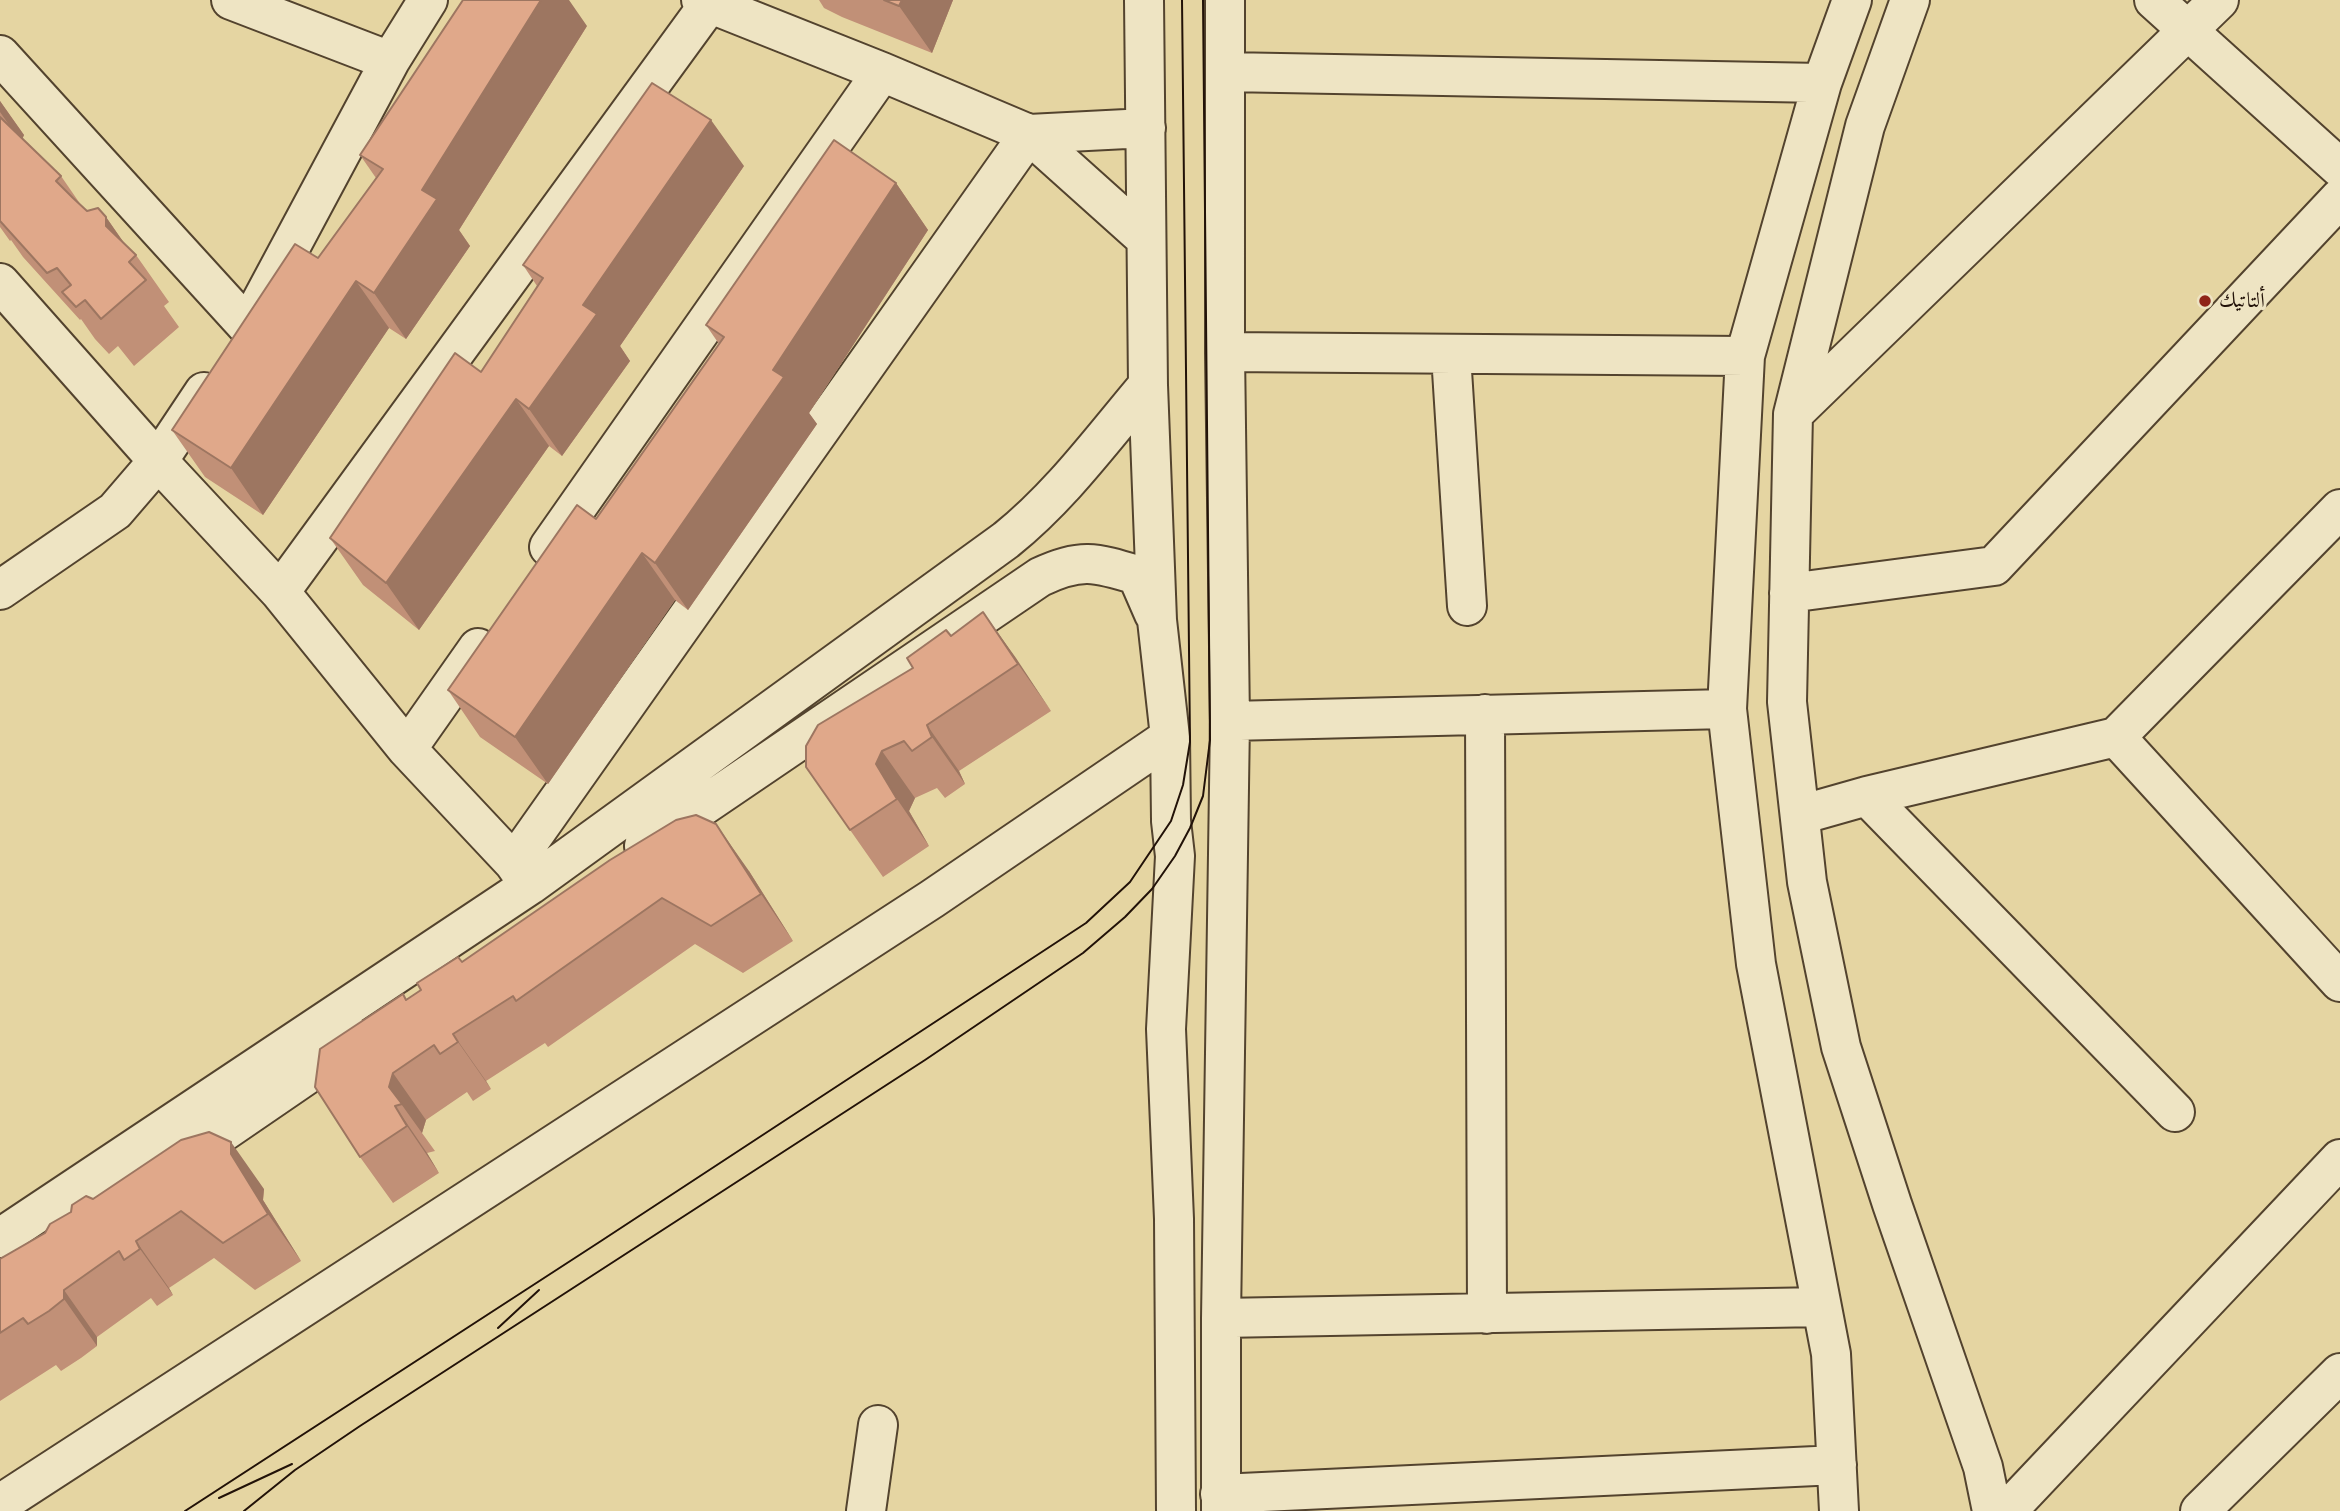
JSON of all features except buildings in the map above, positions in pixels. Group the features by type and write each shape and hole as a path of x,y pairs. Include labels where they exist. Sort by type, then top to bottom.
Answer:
{"street":[{"path":"230,0 390,61"},
{"path":"0,590 115,511 158,461 248,327 390,61 428,0"},
{"path":"1144,0 1148,385 1157,620 1170,737 1171,821 1175,856 1166,1029 1174,1219 1177,1511"},
{"path":"1225,0 1224,352 1230,721 1220,1503 1837,1465"},
{"path":"1839,1511 1831,1354 1756,964 1727,709 1745,356 1822,83 1852,0"},
{"path":"1910,0 1865,126 1793,414 1787,702 1807,882 1841,1047 1983,1467 1992,1511"},
{"path":"2154,0 2340,168"},
{"path":"1793,414 2219,0"},
{"path":"280,592 705,2 1029,134 1145,238"},
{"path":"0,55 248,327"},
{"path":"525,580 882,72"},
{"path":"1226,72 1822,83"},
{"path":"1029,134 1146,128"},
{"path":"522,874 1029,134"},
{"path":"1790,593 1994,566 2340,198"},
{"path":"0,283 158,461 280,592 407,749 522,874"},
{"path":"1224,352 1745,356"},
{"path":"1451,355 1467,606"},
{"path":"0,1238 1031,520 1054,497 1148,385"},
{"path":"1800,815 1867,796 2116,737 2340,509"},
{"path":"149,1183 1040,577 1061,567 1083,563 1106,565 1137,575 1157,620"},
{"path":"407,749 494,625"},
{"path":"1230,721 1727,709"},
{"path":"1485,714 1487,1314"},
{"path":"0,1504 921,906 1170,737"},
{"path":"2116,737 2340,982"},
{"path":"1867,796 2175,1112"},
{"path":"2007,1511 2340,1159"},
{"path":"1221,1318 1822,1307"},
{"path":"2200,1511 2340,1373"},
{"path":"866,1511 878,1425"}],"tram line":[{"path":"185,1511 1086,923 1130,882 1171,821 1183,785 1190,742 1182,0"},
{"path":"244,1511 295,1470 360,1426 925,1060 1083,953 1125,917 1152,889 1175,856 1203,796 1210,740 1203,0"},
{"path":"498,1328 539,1290"},
{"path":"219,1498 292,1464"}],"place":[{"name":"ألتاتيك","path":"2205,301"}]}
